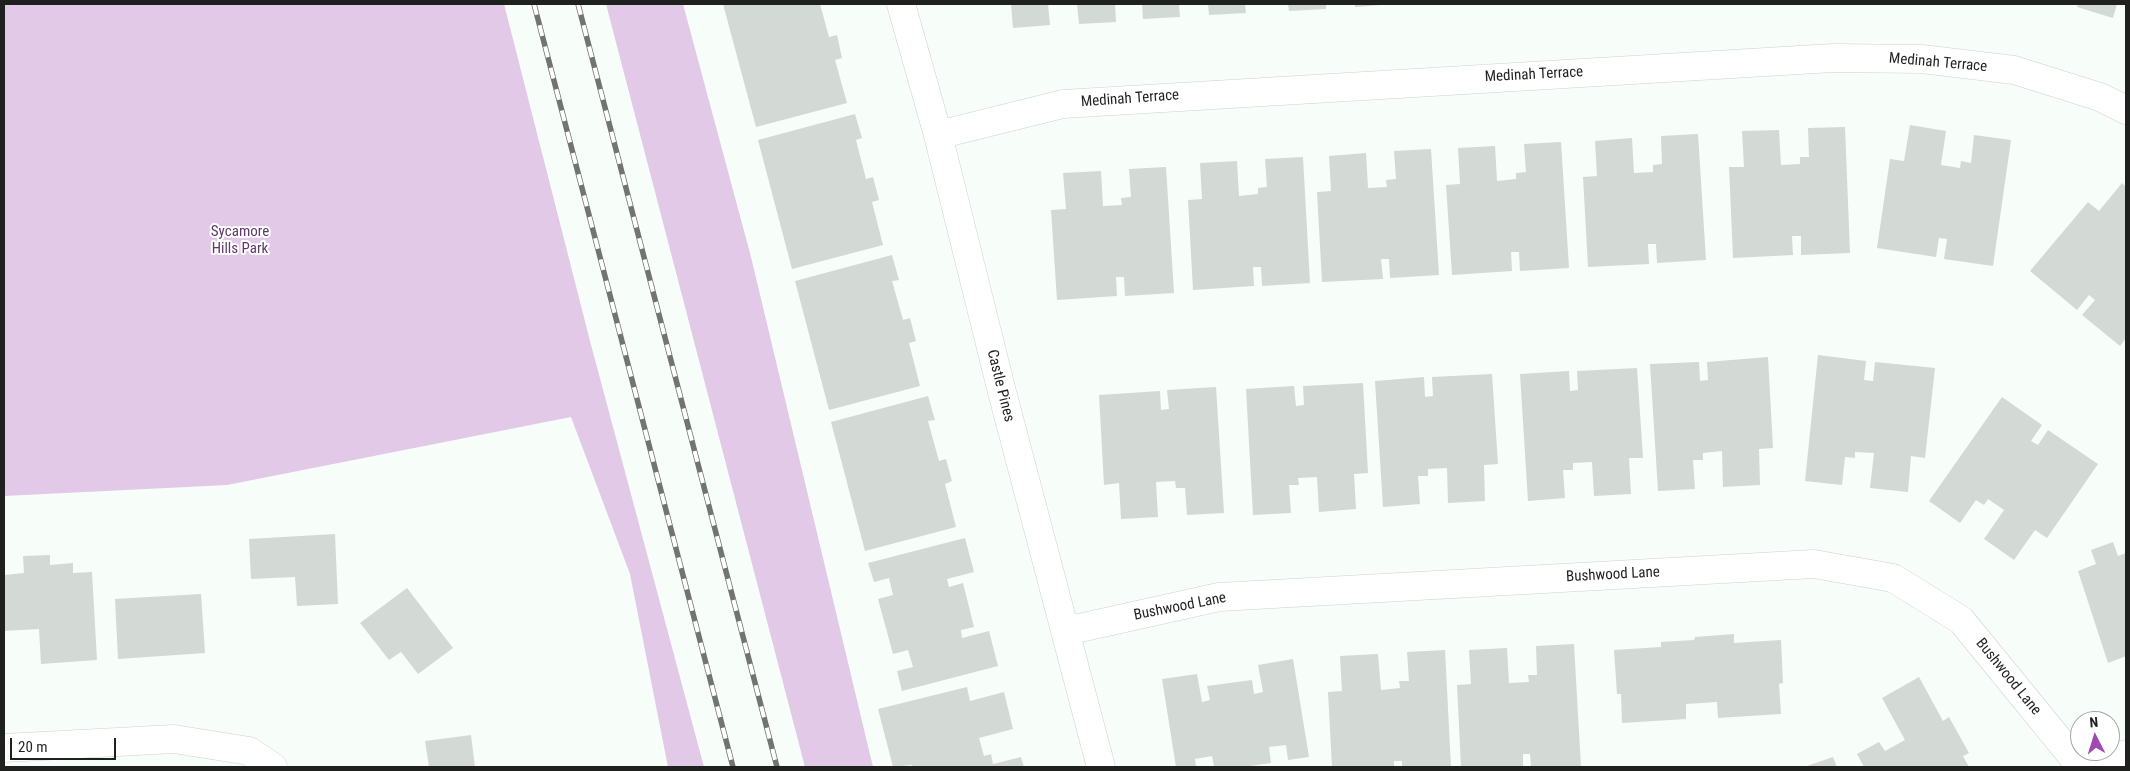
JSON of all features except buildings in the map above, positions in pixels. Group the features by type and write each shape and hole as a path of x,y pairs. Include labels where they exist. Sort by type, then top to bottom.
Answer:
{"street":[{"name":"Castle Pines","path":"901,4 938,135 1002,392 1101,767"},
{"name":"Medinah Terrace","path":"938,135 1063,104 1833,58 1922,59 2014,70 2100,97 2126,110"},
{"name":"Bushwood Lane","path":"1066,631 1219,597 1814,564 1893,578 1961,620 2082,767"},
{"path":"4,748 174,739 249,751 273,767"},
{"path":"2103,767 2126,754"}],"green space":[{"name":"Sycamore Hills Park","path":"4,4 504,4 590,341 704,767 668,767 630,574 571,417 227,485 4,496"},
{"path":"606,4 683,4 751,257 873,767 805,767"}],"railway":[{"path":"534,4 733,767"},
{"path":"578,4 777,767"}]}
